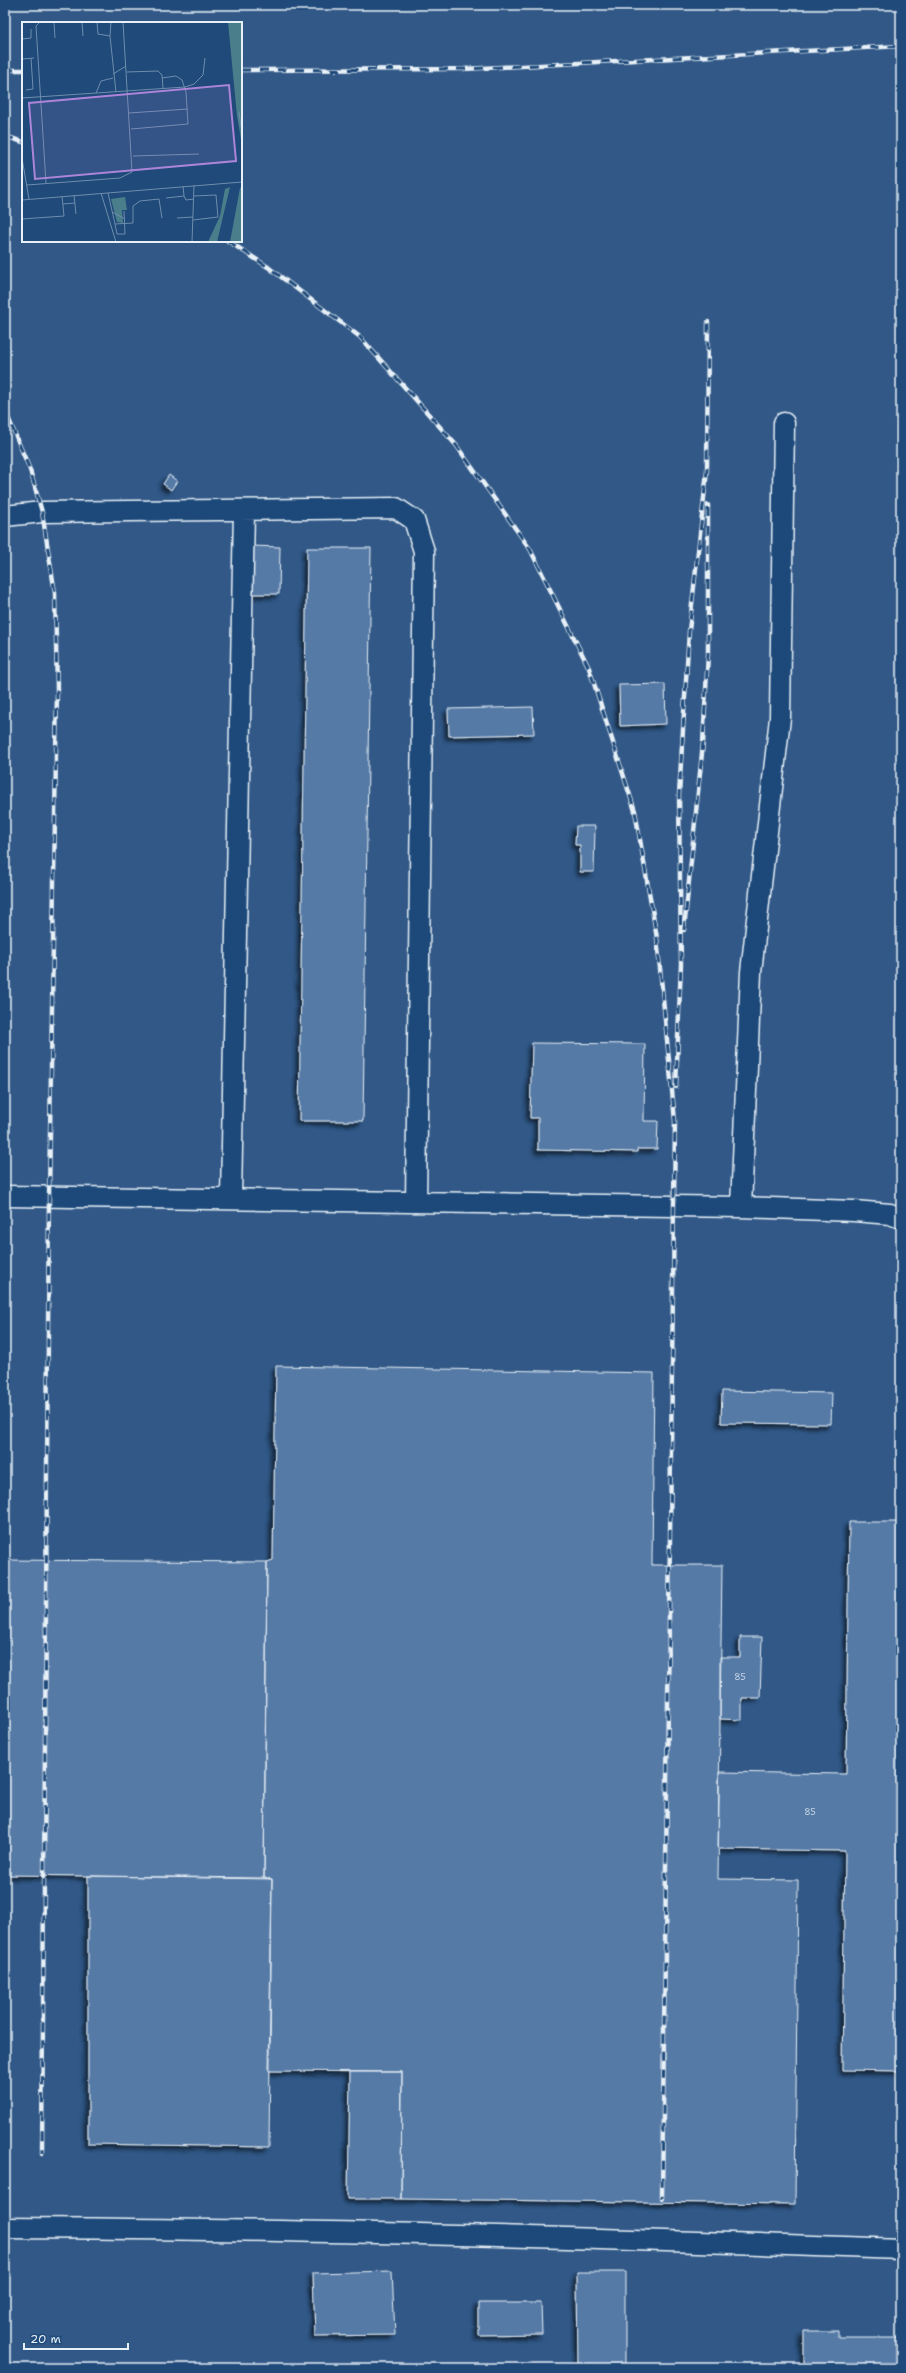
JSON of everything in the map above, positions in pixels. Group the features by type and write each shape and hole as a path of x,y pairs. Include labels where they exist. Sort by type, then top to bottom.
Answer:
{"lane":[{"path":"741,1207 751,972 780,718 784,422"},
{"path":"5,516 42,512 396,508 414,520 424,551 416,1202"},
{"path":"231,1200 244,510"},
{"path":"5,1196 741,1207 861,1211 890,1214 901,1218"},
{"path":"5,2228 200,2228 656,2240 901,2249"}],"shaded area":[{"path":"5,5 901,5 901,2368 5,2368"}],"building":[{"path":"169,475 177,481 171,490 163,484"},
{"path":"252,546 280,547 279,594 252,594"},
{"path":"307,548 371,548 363,1121 299,1121"},
{"path":"665,684 666,724 620,726 619,685"},
{"path":"533,707 534,734 449,736 448,709"},
{"path":"576,826 595,826 594,872 580,872 580,845 575,845"},
{"path":"532,1043 645,1044 644,1121 658,1121 657,1149 637,1149 637,1152 538,1150 538,1118 530,1118"},
{"path":"276,1366 654,1373 652,1565 722,1565 718,1879 798,1880 795,2204 401,2199 402,2072 269,2071 272,1879 264,1878 267,1562 273,1560"},
{"path":"722,1391 832,1393 831,1424 721,1423"},
{"path":"849,1522 901,1522 901,2071 842,2070 845,1851 718,1849 719,1772 846,1774"},
{"path":"5,1560 267,1562 264,1878 5,1875"},
{"path":"740,1637 762,1637 760,1698 742,1698 742,1720 720,1719 720,1657 740,1657"},
{"path":"88,1876 272,1879 269,2147 88,2144"},
{"path":"350,2072 402,2072 401,2199 348,2199"},
{"path":"392,2271 395,2335 315,2336 313,2273"},
{"path":"577,2272 625,2272 625,2368 578,2368"},
{"path":"478,2303 541,2303 542,2334 478,2335"},
{"path":"804,2331 838,2331 838,2338 901,2338 901,2368 804,2368"}],"railway":[{"path":"242,70 464,69 901,46"},
{"path":"5,70 22,70"},
{"path":"5,136 22,142"},
{"path":"230,242 268,267 360,337 456,445 530,549 589,668 635,811 657,938 675,1121 662,2198"},
{"path":"676,1087 681,964 679,795 689,631 707,471 708,322"},
{"path":"5,410 30,470 42,512 55,593 57,690 49,1197 42,2153"},
{"path":"684,930 703,743 708,654 708,505"}]}
